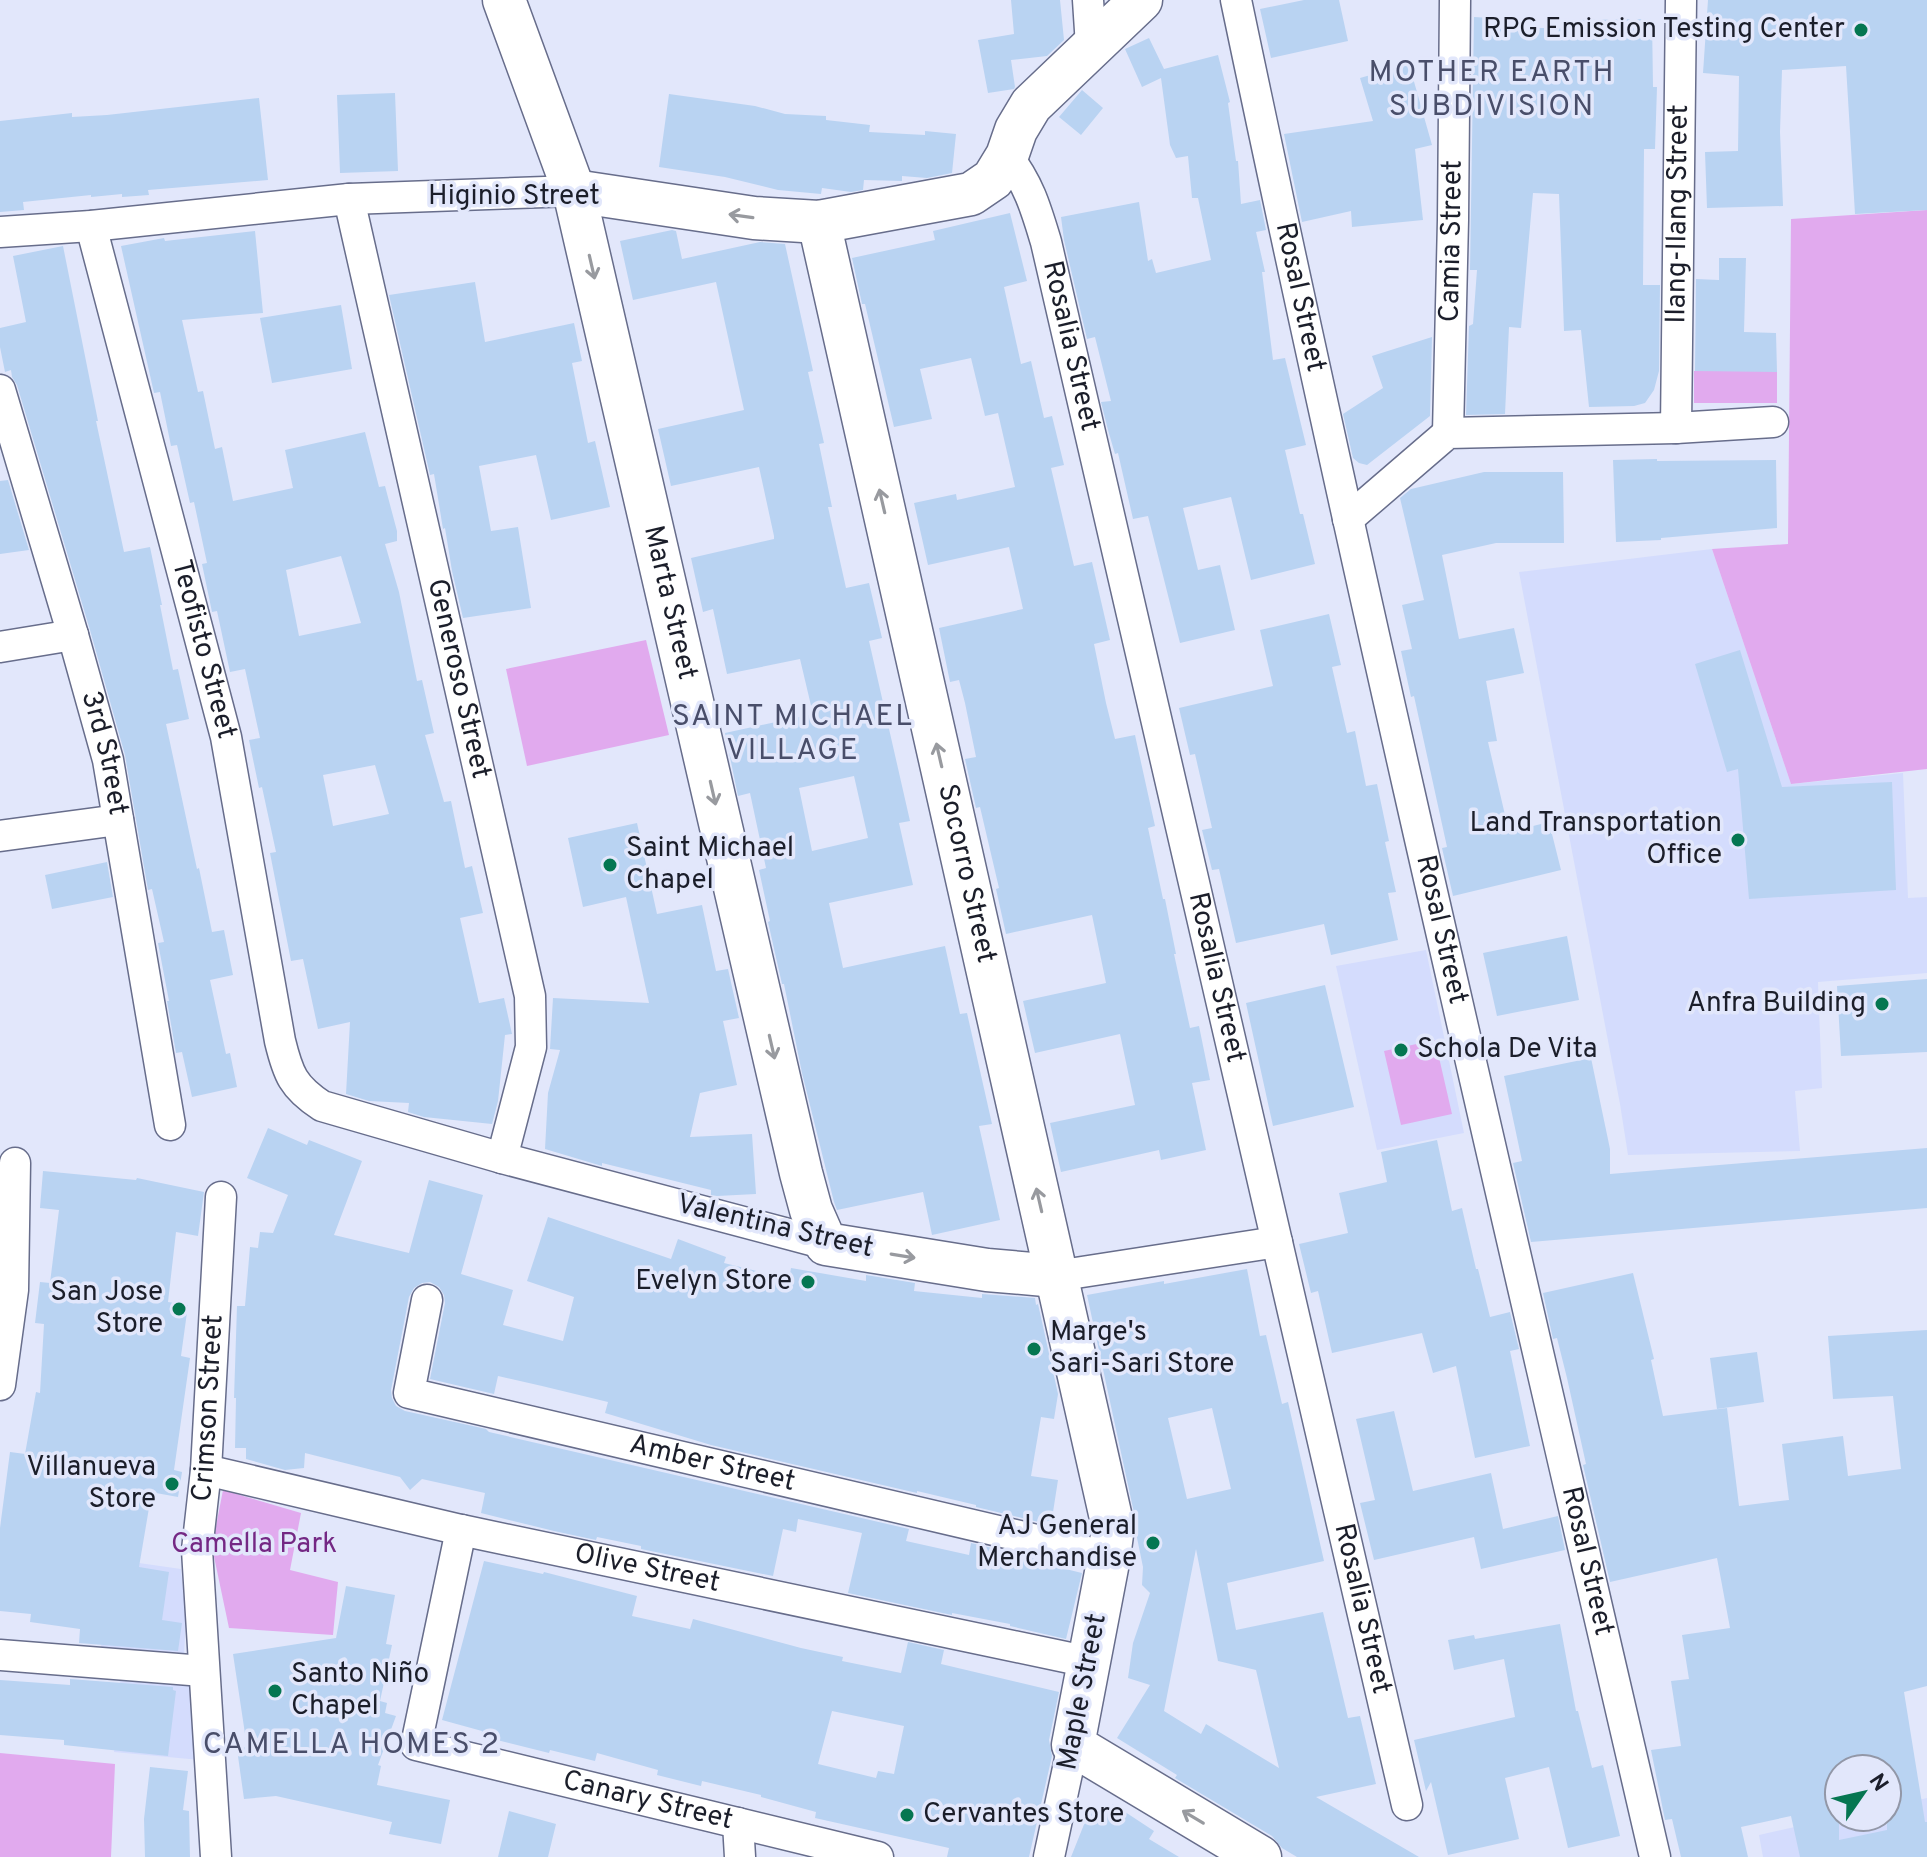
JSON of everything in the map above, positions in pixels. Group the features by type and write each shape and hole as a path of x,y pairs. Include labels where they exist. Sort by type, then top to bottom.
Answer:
{"street":[{"name":"Marta Street","path":"504,0 574,191 801,1173 811,1210 826,1244"},
{"path":"1088,0 1091,46"},
{"name":"Higinio Street","path":"0,232 91,226 349,199 574,191 754,218 819,222 971,194 993,179 1031,105 1141,0"},
{"name":"Rosal Street","path":"1236,0 1348,519 1655,1857"},
{"name":"Camia Street","path":"1448,433 1455,0"},
{"name":"Ilang-Ilang Street","path":"1676,428 1681,0"},
{"name":"Rosalia Street","path":"1007,156 1032,195 1046,242 1407,1805"},
{"name":"Generoso Street","path":"349,199 530,996 531,1047 502,1158"},
{"name":"Socorro Street","path":"819,222 1056,1276 1111,1542"},
{"name":"Teofisto Street","path":"91,226 226,737 280,1041 292,1079"},
{"name":"3rd Street","path":"0,390 10,462 73,635 108,760 170,1125"},
{"path":"1348,519 1448,433 1676,428 1773,422"},
{"path":"0,647 73,635"},
{"path":"0,836 118,820"},
{"name":"Valentina Street","path":"292,1079 307,1096 322,1106 502,1158 826,1244 987,1270 1056,1276 1277,1242"},
{"path":"0,1385 13,1290 15,1163"},
{"name":"Crimson Street","path":"216,1857 197,1550 206,1470 221,1197"},
{"name":"Amber Street","path":"427,1300 409,1393 1111,1542"},
{"name":"Olive Street","path":"206,1470 461,1530 1089,1662"},
{"name":"Canary Street","path":"461,1530 416,1745 878,1857"},
{"name":"Maple Street","path":"1049,1857 1111,1542"},
{"path":"0,1655 203,1671"},
{"path":"1073,1745 1260,1857"},
{"path":"738,1823 740,1857"}],"shaded area":[{"name":"Land Transportation Office","path":"1712,549 1791,784 1903,773 1908,898 1927,897 1927,973 1818,982 1822,1088 1795,1091 1800,1151 1628,1155 1519,572"},
{"name":"Schola De Vita","path":"1426,950 1464,1133 1377,1150 1336,966"},
{"path":"111,1559 181,1569 186,1618 184,1655 194,1696 200,1760 114,1752 121,1684 101,1647"},
{"path":"1927,1798 1927,1857 1763,1857 1759,1835 1823,1821 1823,1833 1903,1833 1903,1803"}],"green space":[{"path":"1927,210 1927,769 1791,784 1712,549 1788,544 1791,219"},
{"path":"1694,371 1777,371 1777,403 1694,403"},
{"path":"646,640 669,735 527,766 506,669"},
{"path":"1435,1040 1452,1114 1401,1125 1384,1051"},
{"name":"Camella Park","path":"223,1490 301,1513 290,1570 338,1582 333,1635 229,1628 212,1547"},
{"path":"0,1753 115,1764 111,1857 0,1857"}],"building":[{"path":"1011,0 1060,0 1064,40 1047,56 1011,60 1014,89 988,93 978,40 1014,34"},
{"path":"1304,0 1339,0 1348,41 1271,58 1260,9"},
{"path":"1708,0 1927,0 1927,210 1855,214 1846,66 1782,70 1780,132 1783,206 1707,208 1705,152 1738,151 1739,76 1703,73"},
{"path":"1474,17 1509,19 1509,27 1580,29 1580,20 1652,19 1653,87 1657,87 1655,149 1644,149 1643,285 1660,285 1659,371 1654,390 1645,403 1589,407 1581,330 1564,331 1559,194 1533,193 1521,328 1509,327 1505,414 1466,415 1469,326 1473,324 1477,270 1470,270"},
{"path":"1149,38 1164,69 1218,55 1230,102 1241,204 1260,200 1266,230 1256,232 1265,272 1262,272 1273,360 1285,358 1306,445 1285,450 1315,564 1251,580 1231,497 1183,508 1198,570 1220,565 1235,630 1180,643 1148,516 1133,519 1118,453 1115,454 1108,430 1101,402 1111,401 1095,337 1087,339 1061,217 1139,202 1148,261 1152,259 1156,273 1211,260 1198,198 1192,198 1188,156 1176,158 1170,145 1161,78 1142,87 1125,49"},
{"path":"1409,64 1432,145 1415,149 1423,220 1352,227 1351,211 1302,222 1284,134 1373,121 1360,78"},
{"path":"1082,90 1103,108 1081,135 1059,117"},
{"path":"395,93 398,171 340,173 337,95"},
{"path":"669,94 755,106 785,114 826,116 826,120 870,125 869,132 956,134 952,173 927,178 902,176 902,181 864,180 863,190 851,192 822,188 821,194 778,190 725,177 659,167"},
{"path":"259,98 268,180 148,190 149,195 91,195 23,202 24,210 0,212 0,121 72,113 72,117 107,115"},
{"path":"1010,213 1027,281 1004,287 1021,364 1031,361 1044,418 1052,416 1064,465 1051,468 1074,566 1092,562 1110,640 1094,644 1106,703 1115,739 1135,735 1155,826 1148,828 1190,1028 1199,1026 1210,1080 1192,1083 1206,1150 1161,1160 1159,1150 1061,1172 1050,1123 1135,1105 1120,1034 1035,1053 1023,1001 1106,983 1092,915 1006,934 996,889 999,888 965,759 976,757 965,703 959,680 950,682 939,628 1023,609 1009,547 928,565 914,503 956,494 957,500 1015,487 998,413 985,416 971,358 920,369 932,419 894,427 852,258 935,240 933,231"},
{"path":"255,231 263,313 182,320 198,392 203,391 215,449 222,447 233,501 293,488 285,450 365,432 379,487 385,486 397,541 385,544 399,592 417,681 422,680 434,733 425,735 444,802 451,801 465,868 472,866 483,913 460,918 479,1003 504,998 512,1034 505,1035 498,1101 492,1124 424,1117 408,1112 409,1103 369,1101 346,1094 350,1022 318,1029 303,959 291,961 270,853 276,852 249,740 260,738 245,669 230,672 217,611 212,612 202,564 207,563 194,502 190,503 177,445 171,446 160,392 154,393 121,246 164,238 165,241","holes":["341,556 361,623 299,636 286,570","375,765 389,814 333,826 323,775"]},
{"path":"676,231 682,259 760,242 785,244 813,371 808,372 824,443 819,444 832,507 828,507 846,588 869,583 882,638 869,641 910,821 899,823 913,885 829,903 843,968 945,946 960,1014 967,1013 992,1124 979,1126 1000,1220 932,1235 923,1192 837,1210 768,922 759,870 766,868 750,793 738,796 725,733 813,714 800,659 727,674 713,609 703,612 691,558 774,539 759,467 671,486 658,429 744,410 716,282 633,300 620,241","holes":["854,776 868,838 812,851 799,788"]},
{"path":"63,246 124,552 150,547 173,670 178,669 189,719 166,724 212,932 224,930 233,975 210,980 226,1054 230,1053 237,1087 192,1097 182,1052 176,1053 158,943 164,942 152,889 148,890 125,755 17,385 11,370 5,372 0,347 0,328 26,322 13,256"},
{"path":"1719,258 1746,258 1744,332 1776,333 1777,372 1695,371 1696,279 1719,280"},
{"path":"475,282 485,342 574,323 582,361 572,363 588,443 595,441 610,507 551,520 536,455 479,466 491,531 518,527 531,608 463,618 434,474 430,475 389,295"},
{"path":"341,305 352,369 272,383 260,318"},
{"path":"1432,337 1430,416 1367,465 1359,463 1353,458 1343,414 1383,388 1372,356"},
{"path":"1613,460 1776,460 1777,528 1616,542"},
{"path":"1484,472 1563,472 1564,543 1496,543 1442,555 1459,639 1514,628 1524,673 1486,681 1497,741 1488,742 1509,832 1549,822 1561,870 1453,896 1442,848 1447,847 1401,651 1412,649 1402,605 1424,600 1400,498 1411,489"},
{"path":"8,480 29,550 0,554 0,481"},
{"path":"1329,614 1341,665 1332,667 1347,733 1355,731 1366,786 1377,784 1396,892 1388,893 1398,940 1331,955 1324,924 1236,943 1219,869 1212,870 1202,830 1212,828 1195,754 1190,755 1179,708 1273,686 1260,630"},
{"path":"1740,650 1782,787 1892,782 1896,890 1749,899 1738,769 1727,772 1695,664"},
{"path":"637,823 657,914 702,905 716,971 728,969 739,1018 723,1021 737,1085 700,1093 690,1137 752,1134 756,1194 711,1195 711,1190 602,1163 602,1166 545,1149 548,1093 560,1050 550,1049 553,998 649,1003 626,897 583,907 568,838"},
{"path":"107,862 113,897 52,909 45,875"},
{"path":"1567,936 1579,1000 1497,1016 1483,953"},
{"name":"Anfra Building","path":"1927,979 1927,1052 1841,1056 1837,986"},
{"path":"1325,985 1354,1107 1273,1126 1246,1003"},
{"path":"1591,1058 1610,1149 1610,1174 1927,1148 1927,1208 1531,1242 1513,1163 1522,1161 1504,1076"},
{"path":"268,1128 307,1145 309,1140 362,1161 334,1235 409,1253 429,1180 483,1195 461,1274 513,1290 503,1325 563,1341 574,1297 527,1281 548,1217 671,1259 678,1239 726,1257 724,1263 789,1279 791,1268 866,1281 866,1275 915,1283 914,1291 982,1298 982,1294 1035,1298 1058,1394 1054,1419 1041,1417 1031,1476 1058,1480 1051,1525 917,1491 711,1445 605,1413 608,1402 542,1386 498,1376 494,1394 430,1379 445,1303 439,1287 430,1282 414,1288 409,1297 391,1390 396,1406 405,1411 909,1529 906,1541 969,1555 971,1543 1082,1573 1066,1639 1010,1624 848,1593 862,1533 798,1519 796,1532 783,1529 773,1576 481,1513 485,1493 422,1479 410,1490 400,1477 305,1453 304,1468 285,1470 246,1459 246,1448 235,1448 237,1306 245,1306 250,1247 258,1248 260,1232 273,1233 288,1195 247,1178"},
{"path":"1437,1140 1452,1211 1462,1208 1490,1317 1510,1312 1519,1349 1510,1351 1530,1446 1475,1458 1456,1366 1433,1373 1422,1333 1332,1353 1318,1291 1311,1293 1299,1244 1348,1233 1339,1193 1387,1182 1381,1152"},
{"path":"43,1171 137,1178 204,1192 198,1236 176,1232 168,1302 188,1305 181,1356 190,1358 174,1470 182,1472 178,1497 156,1493 153,1508 149,1508 139,1567 169,1572 162,1620 182,1623 178,1651 79,1643 80,1629 30,1622 31,1614 0,1611 0,1528 10,1452 25,1454 36,1392 40,1393 44,1324 35,1323 40,1282 50,1283 59,1210 40,1208"},
{"path":"1247,1269 1260,1336 1266,1335 1282,1404 1288,1402 1324,1561 1227,1583 1236,1630 1323,1612 1348,1718 1360,1716 1376,1784 1316,1797 1419,1857 1297,1857 1282,1848 1272,1836 1175,1778 1177,1775 1117,1738 1150,1685 1128,1678 1133,1643 1150,1593 1142,1585 1143,1567 1136,1522 1087,1295 1164,1281 1164,1284","holes":["1212,1408 1231,1489 1187,1499 1168,1418","1196,1549 1218,1661 1256,1670 1279,1768 1206,1724 1201,1734 1164,1711"]},
{"path":"1633,1273 1654,1359 1651,1360 1663,1416 1727,1408 1739,1506 1789,1500 1782,1444 1843,1436 1848,1476 1901,1469 1893,1396 1833,1399 1828,1336 1927,1330 1927,1686 1904,1692 1927,1822 1927,1857 1800,1857 1791,1816 1741,1827 1748,1857 1681,1857 1672,1819 1665,1820 1651,1750 1681,1746 1671,1681 1689,1679 1682,1635 1730,1628 1717,1558 1610,1582 1567,1378 1557,1338 1553,1339 1543,1293"},
{"path":"1757,1352 1764,1402 1717,1409 1710,1358"},
{"path":"1394,1411 1413,1491 1491,1473 1503,1529 1558,1516 1565,1550 1481,1569 1474,1537 1374,1560 1360,1503 1375,1500 1356,1419"},
{"path":"484,1561 544,1572 637,1596 632,1616 690,1629 693,1619 843,1657 842,1661 901,1673 908,1642 944,1650 941,1664 1059,1692 1049,1740 1052,1756 1029,1857 947,1857 949,1848 815,1818 816,1812 761,1795 702,1781 701,1786 657,1775 658,1770 597,1753 595,1761 550,1750 549,1753 481,1736 482,1731 442,1720","holes":["832,1711 904,1726 894,1774 878,1771 876,1778 818,1764"]},
{"path":"346,1586 395,1595 386,1644 392,1645 380,1701 387,1703 385,1713 396,1716 378,1765 381,1766 377,1785 450,1800 441,1844 389,1834 392,1822 276,1796 244,1799 237,1749 247,1747 233,1654 336,1638"},
{"path":"1560,1624 1576,1711 1592,1768 1603,1765 1620,1836 1568,1848 1549,1767 1505,1778 1519,1839 1448,1855 1431,1782 1426,1791 1414,1740 1515,1717 1504,1659 1454,1670 1448,1640 1474,1635 1475,1639"},
{"path":"70,1679 173,1687 176,1691 168,1756 64,1745 64,1740 0,1735 0,1680 70,1685"},
{"path":"150,1767 188,1771 183,1810 189,1811 190,1857 145,1857 144,1819"},
{"path":"1113,1804 1154,1831 1149,1839 1179,1857 1071,1857 1089,1812 1102,1820"},
{"path":"509,1811 556,1824 548,1857 498,1857"}],"place":[{"name":"RPG Emission Testing Center","path":"1861,30"},
{"name":"Land Transportation Office","path":"1738,840"},
{"name":"Saint Michael Chapel","path":"610,865"},
{"name":"Anfra Building","path":"1882,1004"},
{"name":"Schola De Vita","path":"1401,1050"},
{"name":"Evelyn Store","path":"808,1282"},
{"name":"San Jose Store","path":"179,1309"},
{"name":"Marge's Sari-Sari Store","path":"1034,1349"},
{"name":"Villanueva Store","path":"172,1484"},
{"name":"AJ General Merchandise","path":"1153,1543"},
{"name":"Santo Niño Chapel","path":"275,1691"},
{"name":"Cervantes Store","path":"907,1815"}],"district":[{"name":"MOTHER EARTH SUBDIVISION","path":"1492,90"},
{"name":"SAINT MICHAEL VILLAGE","path":"793,734"},
{"name":"CAMELLA HOMES 2","path":"352,1745"}]}
